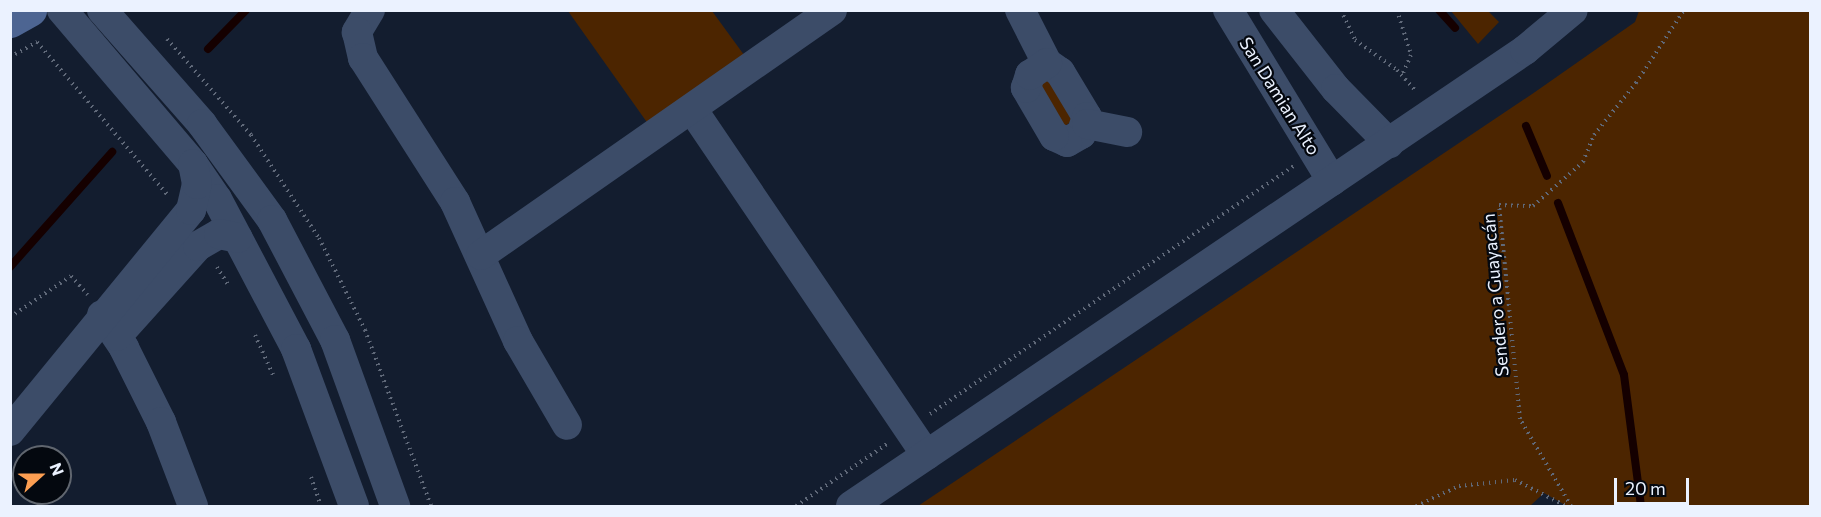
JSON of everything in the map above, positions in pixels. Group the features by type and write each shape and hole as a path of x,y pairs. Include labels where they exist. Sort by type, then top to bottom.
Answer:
{"main road":[{"path":"10,21 30,10"}],"street":[{"path":"62,10 193,164 238,238 301,358 354,507"},
{"path":"102,10 202,124 272,220 335,340 395,507"},
{"path":"370,10 357,32 363,58 433,165 481,255 518,341 567,425"},
{"path":"481,255 832,10"},
{"path":"1020,10 1047,63 1060,72 1085,112 1087,124"},
{"name":"San Damian Alto","path":"1228,10 1332,181"},
{"path":"1274,10 1336,89 1389,143"},
{"path":"851,507 1525,50 1573,10"},
{"path":"1047,63 1030,75 1026,88 1054,135 1062,142 1073,140 1087,124"},
{"path":"692,109 926,455"},
{"path":"1087,124 1128,132"},
{"path":"10,432 191,210 197,184 193,164"},
{"path":"105,313 198,246 219,234 238,238"},
{"path":"105,313 161,422 193,507"}],"path":[{"path":"1341,10 1355,39 1402,75 1418,93"},
{"path":"1397,10 1411,55 1402,75"},
{"name":"Sendero a Guayacán","path":"1568,507 1520,419 1499,205 1533,206 1583,162 1594,135 1636,83 1684,10"},
{"path":"10,57 37,42"},
{"path":"1408,98 1425,90"},
{"path":"796,507 1313,151"},
{"path":"10,317 71,276 105,313"},
{"path":"1416,507 1459,486 1515,480 1568,507"}],"shaded area":[{"path":"568,11 712,11 747,59 651,128"},
{"path":"1451,11 1488,11 1499,22 1478,44"},
{"path":"1639,11 1810,11 1810,506 1567,506 1544,493 1530,506 918,506 1535,92 1635,22"},
{"path":"1049,75 1078,117 1062,128 1033,86"}],"waterway":[{"path":"208,49 246,10"},
{"path":"1439,10 1455,28"},
{"path":"1526,126 1547,176"},
{"path":"10,267 112,152"},
{"path":"1558,203 1624,375 1641,506"}]}
